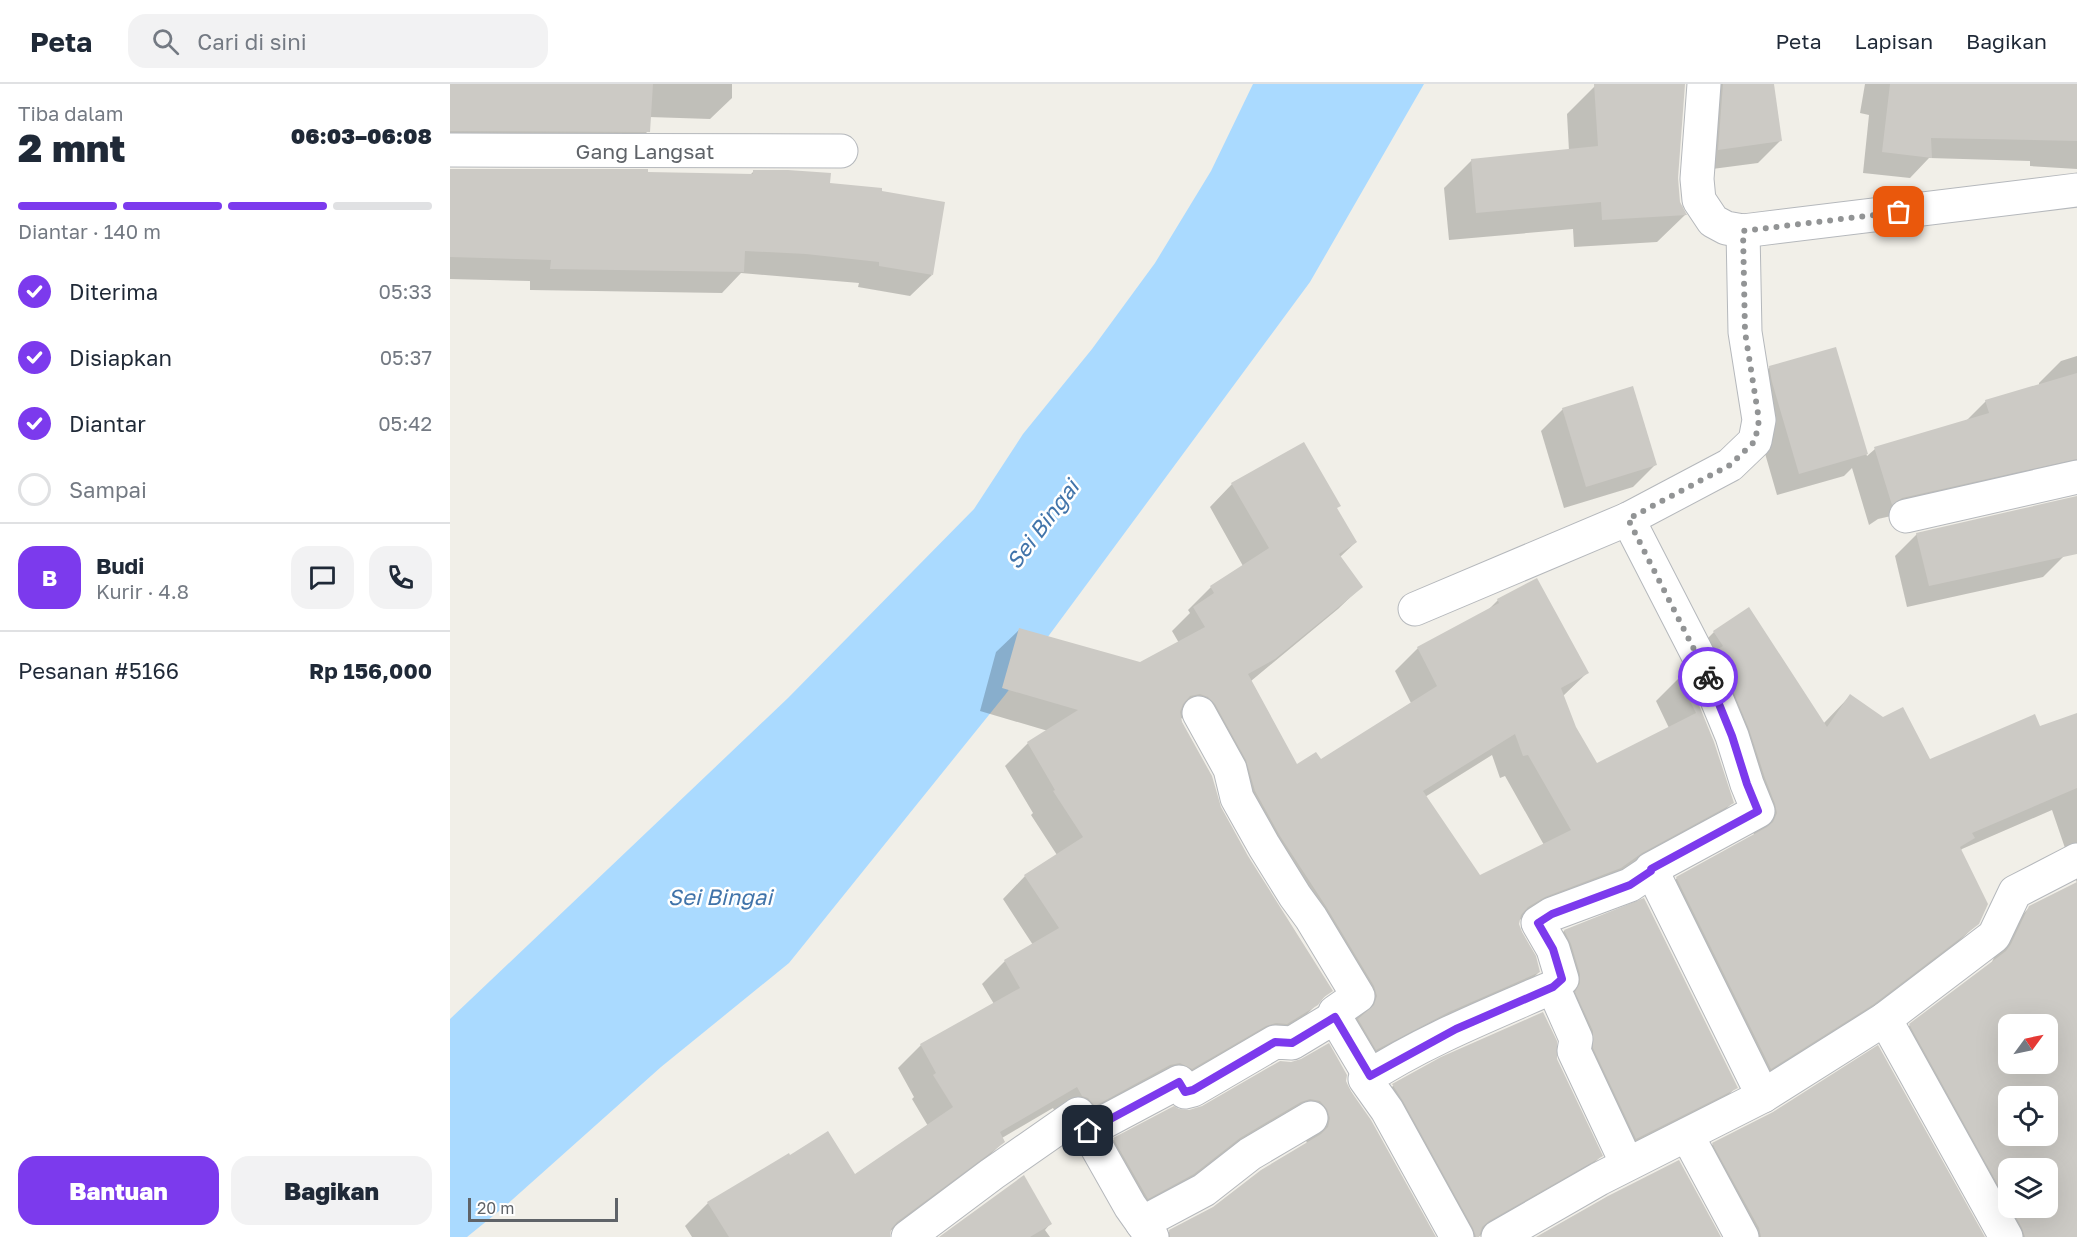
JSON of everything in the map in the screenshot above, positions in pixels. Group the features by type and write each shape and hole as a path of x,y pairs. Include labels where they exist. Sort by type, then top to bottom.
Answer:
{"street":[{"path":"1704,84 1697,179 1699,200 1713,221 1726,228 1743,231 2077,190"},
{"name":"Gang Langsat","path":"450,150 841,151"},
{"path":"1415,609 1628,519 1730,465 1755,441 1759,420 1745,332 1743,231"},
{"path":"1906,516 2077,477"},
{"path":"1457,1237 1392,1119 1365,1079 1456,1029 1553,987 1562,979 1553,949 1538,923 1552,914 1630,885 1651,869 1758,811 1732,736 1701,661 1628,519"},
{"path":"1199,713 1230,769 1237,798 1295,897 1311,918 1358,996 1335,1012 1335,1017 1370,1076"},
{"path":"1498,1237 1627,1164 1763,1096 1885,1019 1994,936 2015,892 2077,860"},
{"path":"1651,871 1763,1096"},
{"path":"1553,987 1576,1039 1574,1051 1627,1164"},
{"path":"1088,1131 1179,1082 1185,1092 1193,1090 1275,1042 1292,1043 1335,1017"},
{"path":"1885,1019 2006,1237"},
{"path":"908,1237 992,1174 1078,1114 1130,1206 1147,1230 1250,1154 1311,1118"},
{"path":"1687,1135 1742,1237"}],"water":[{"name":"Sei Bingai","path":"1253,84 1424,84 1310,282 1005,695 789,963 661,1067 504,1207 467,1237 450,1237 450,1019 788,698 974,509 1023,434 1092,349 1155,263 1211,171"}],"building":[{"path":"450,84 653,84 650,132 450,131"},
{"path":"1594,84 1685,84 1678,178 1680,202 1687,215 1602,220 1601,202 1476,213 1471,159 1598,146"},
{"path":"1723,84 1774,84 1782,141 1718,150"},
{"path":"1890,84 2077,84 2077,141 1931,138 1932,158 1882,152"},
{"path":"450,169 648,169 648,172 753,174 753,170 788,170 831,173 830,183 882,188 882,191 945,202 933,275 879,266 879,262 806,254 745,251 744,272 550,269 551,260 450,257"},
{"path":"1836,347 1868,454 1799,474 1769,366"},
{"path":"2077,373 2077,459 1902,498 1892,505 1874,447 1989,413 1985,400"},
{"path":"1633,386 1657,465 1586,487 1562,408"},
{"path":"1304,442 1341,506 1337,508 1357,542 1339,554 1363,587 1275,659 1248,674 1297,764 1316,752 1321,759 1437,686 1417,647 1499,603 1497,599 1537,578 1589,673 1561,688 1576,727 1597,763 1696,713 1678,677 1686,673 1714,742 1734,803 1642,853 1621,868 1545,897 1528,907 1521,915 1519,924 1536,956 1540,972 1449,1012 1376,1050 1358,1019 1374,1005 1377,996 1374,986 1280,836 1255,791 1246,760 1215,704 1208,697 1200,694 1190,696 1180,712 1182,722 1212,776 1221,807 1248,856 1333,991 1318,1005 1287,1024 1276,1023 1266,1026 1192,1069 1180,1063 1170,1065 1095,1106 1088,1098 1082,1096 1077,1087 1000,1132 1005,1142 897,1222 891,1229 890,1237 729,1237 707,1202 789,1153 790,1155 828,1131 855,1174 953,1107 933,1075 936,1073 920,1044 1020,988 1004,960 1059,928 1024,875 1083,837 1053,791 1055,790 1027,742 1078,710 1002,688 1019,628 1140,662 1205,627 1193,607 1214,593 1210,586 1269,548 1231,483","holes":["1515,734 1523,756 1528,755 1571,830 1480,875 1423,791"]},
{"path":"2077,496 2077,554 1929,586 1916,533"},
{"path":"1749,607 1827,727 1850,694 1883,717 1903,707 1930,759 2035,714 2040,726 2077,713 2077,788 1972,833 1975,838 1960,847 1988,904 1979,924 1874,1004 1771,1069 1676,877 1767,827 1773,822 1777,813 1749,729 1716,650 1723,646 1713,631"},
{"path":"2077,882 2077,1237 2025,1237 2016,1218 2058,1218 2058,1158 1998,1158 1998,1185 1909,1024 2006,951 2029,906"},
{"path":"1644,898 1738,1088 1636,1139 1593,1048 1593,1031 1575,992 1580,983 1580,974 1564,930"},
{"path":"1543,1012 1557,1041 1557,1059 1603,1156 1489,1221 1482,1227 1479,1237 1476,1237 1392,1084 1441,1057"},
{"path":"1329,1043 1347,1075 1346,1081 1350,1090 1371,1120 1436,1237 1170,1237 1169,1230 1213,1207 1261,1170 1321,1134 1328,1127 1330,1118 1327,1109 1320,1101 1310,1099 1301,1102 1240,1138 1194,1174 1148,1199 1113,1138 1174,1106 1189,1110 1202,1106 1280,1061 1291,1062 1301,1059"},
{"path":"1878,1045 1985,1237 1761,1237 1759,1228 1712,1143 1773,1112"},
{"path":"1679,1160 1721,1237 1536,1237 1608,1196"},
{"path":"1024,1175 1052,1224 1030,1237 939,1237"}],"way so far":[{"path":"1708,677 1628,519 1730,465 1755,441 1759,420 1745,332 1743,231 1899,212"}],"route":[{"path":"1088,1131 1179,1082 1185,1092 1193,1090 1275,1042 1292,1043 1335,1017 1370,1076 1456,1029 1553,987 1562,979 1553,949 1538,923 1552,914 1630,885 1651,869 1758,811 1732,736 1708,677"}]}
